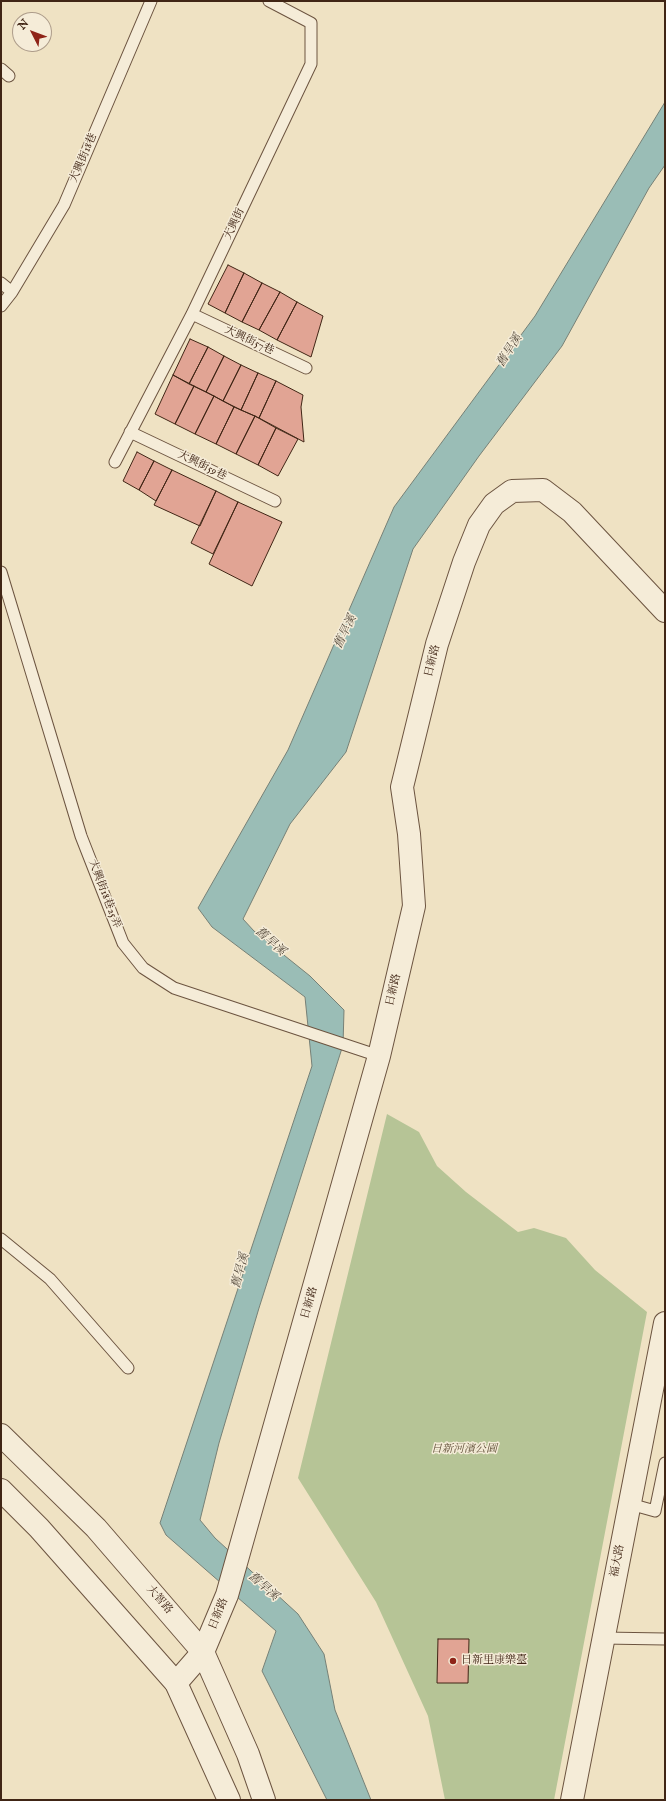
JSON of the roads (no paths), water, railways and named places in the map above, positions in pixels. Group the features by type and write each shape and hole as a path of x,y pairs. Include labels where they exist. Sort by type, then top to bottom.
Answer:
{"street":[{"name":"日新路","path":"176,1683 204,1652 227,1595 379,1056 414,906 409,834 402,787 437,644 464,562 479,525 494,504 512,491 543,490 572,512 665,611"},
{"name":"福大路","path":"572,1800 665,1323"},
{"name":"大智路","path":"1,1435 96,1528 204,1652 248,1754 264,1800"},
{"path":"1,1490 39,1528 176,1683 228,1800"}],"lane":[{"name":"大興街18巷","path":"1,306 12,292 64,205 151,1"},
{"name":"大興街","path":"115,462 192,314 311,64 311,23 269,1"},
{"path":"1,283 12,292"},
{"name":"大興街57巷","path":"192,314 306,368"},
{"name":"大興街59巷","path":"130,432 275,501"},
{"name":"大興街18巷25弄","path":"1,572 81,836 123,943 143,968 174,988 379,1056"},
{"path":"1,1238 50,1279 128,1368"},
{"path":"630,1504 655,1511 665,1463"},
{"path":"603,1638 665,1639"}],"water":[{"name":"舊旱溪","path":"665,102 665,165 649,188 562,346 479,456 413,549 346,752 290,824 243,919 254,931 310,976 344,1010 343,1045 259,1308 219,1443 200,1520 215,1538 298,1614 324,1654 335,1710 371,1800 327,1800 262,1671 276,1631 166,1535 160,1523 312,1066 305,997 212,927 198,908 288,750 394,507 535,316"}],"place":[{"name":"日新里康樂臺","path":"453,1661"}],"park label":[{"name":"日新河濱公園","path":"464,1450"}]}
